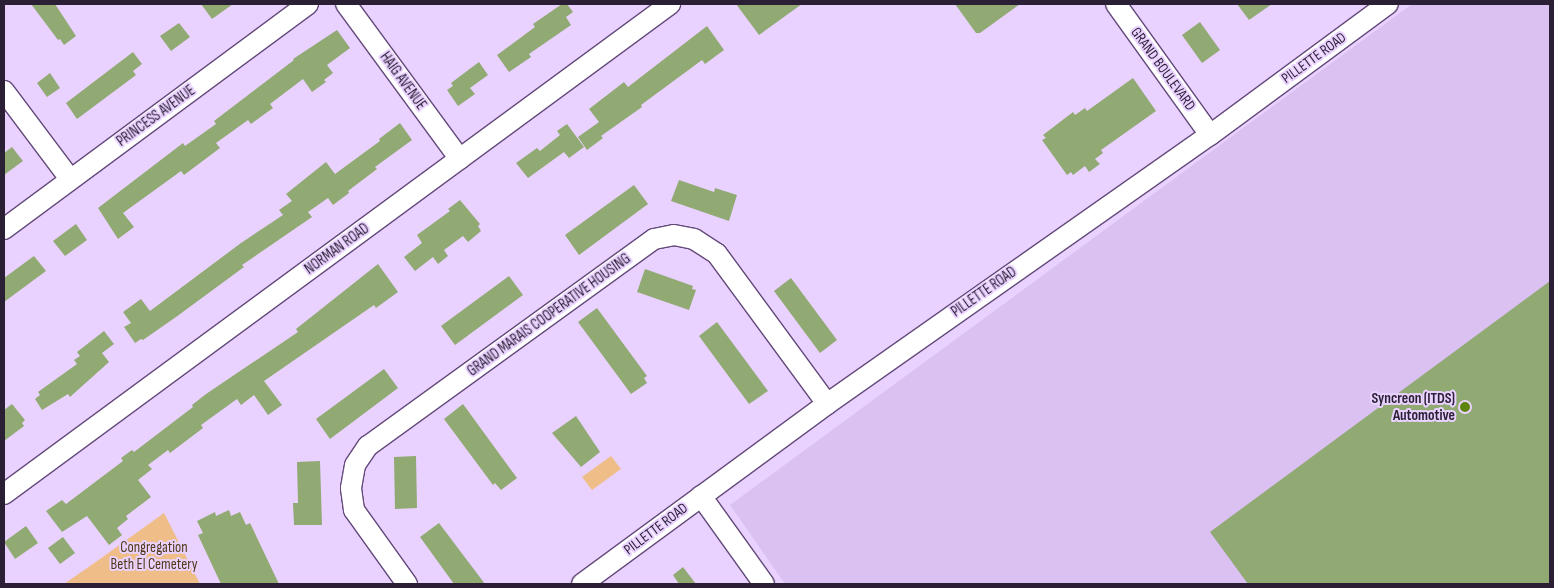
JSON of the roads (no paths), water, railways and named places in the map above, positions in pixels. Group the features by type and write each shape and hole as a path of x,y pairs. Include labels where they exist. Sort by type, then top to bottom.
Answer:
{"street":[{"name":"PRINCESS AVENUE","path":"4,229 308,4"},
{"name":"HAIG AVENUE","path":"346,4 460,158"},
{"name":"NORMAN ROAD","path":"4,494 670,4"},
{"name":"GRAND BOULEVARD","path":"1116,4 1210,135"},
{"name":"PILLETTE ROAD","path":"582,584 827,404 1210,135 1388,4"},
{"path":"4,91 70,179"},
{"name":"GRAND MARAIS COOPERATIVE HOUSING","path":"407,584 354,510 351,488 355,465 368,446 654,239 674,234 694,238 717,254 827,404"},
{"path":"701,496 764,584"}],"place":[{"name":"Syncreon (ITDS) Automotive","path":"1465,407"}],"park label":[{"name":"Congregation Beth El Cemetery","path":"154,556"}]}
